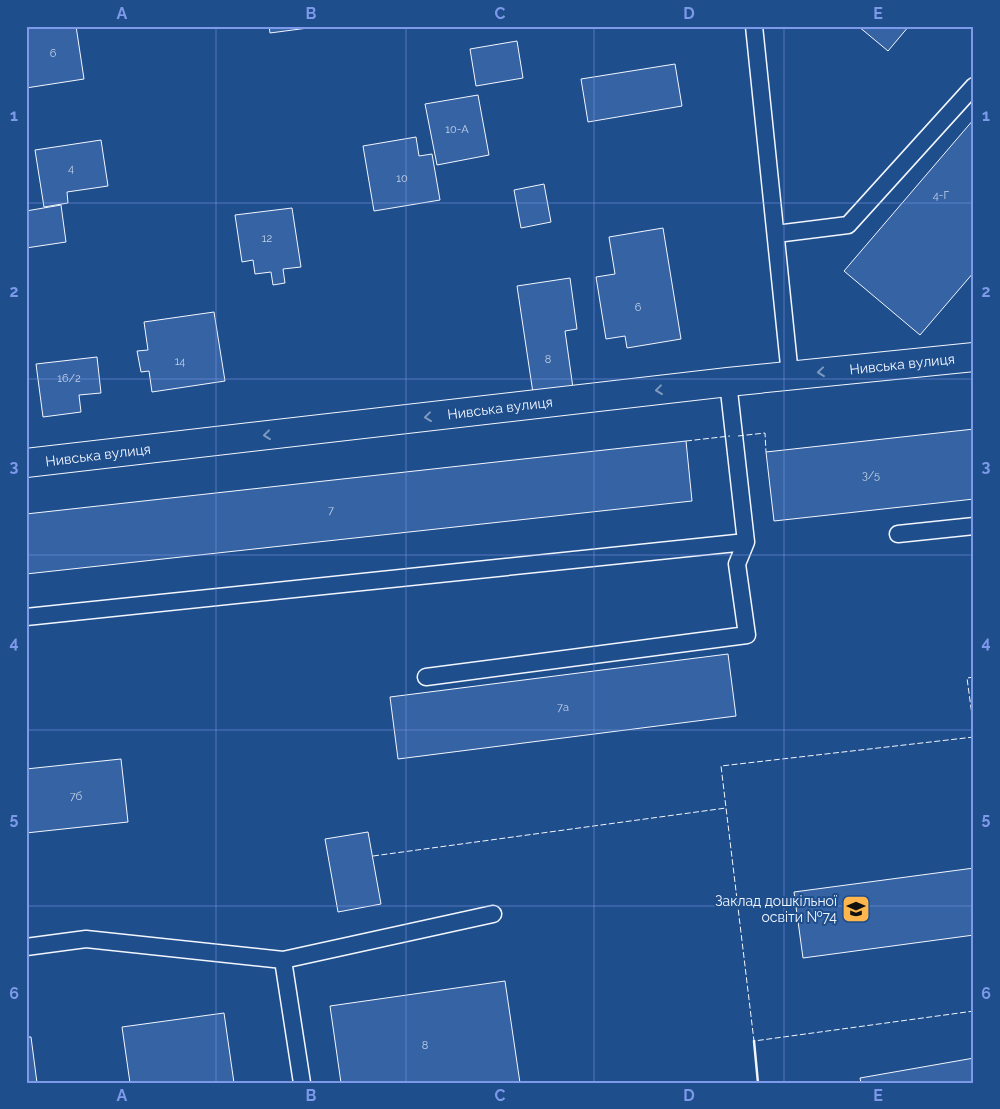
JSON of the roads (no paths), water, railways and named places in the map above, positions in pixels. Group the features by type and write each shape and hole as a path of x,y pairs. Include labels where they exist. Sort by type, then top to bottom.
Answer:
{"street":[{"name":"Нивська вулиця","path":"26,463 728,382 974,357"}],"lane":[{"path":"754,26 790,376"},
{"path":"776,234 848,225 974,86"},
{"path":"426,677 746,635 737,564 746,542 728,382"},
{"path":"898,534 974,526"},
{"path":"26,617 746,542"},
{"path":"26,947 86,940 284,960 493,914"},
{"path":"284,960 302,1083"}],"place":[{"name":"Заклад дошкільної освіти №74","path":"856,909"}]}
